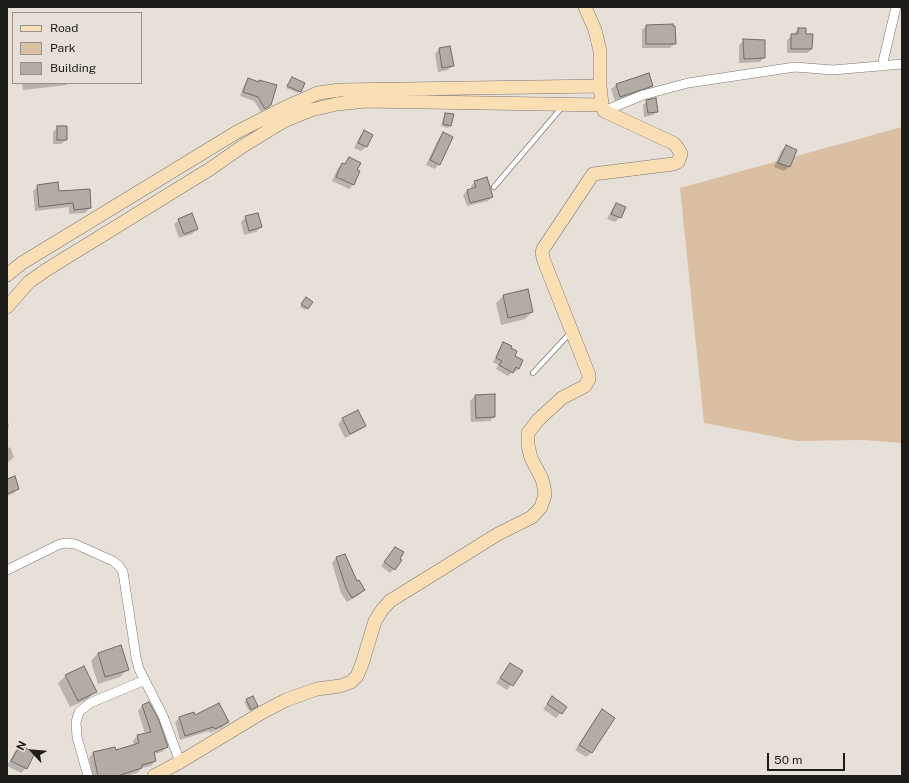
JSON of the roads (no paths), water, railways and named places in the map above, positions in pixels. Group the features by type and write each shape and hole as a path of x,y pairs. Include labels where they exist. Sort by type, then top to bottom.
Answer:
{"street":[{"path":"585,7 595,30 600,51 600,86 603,108"},
{"path":"882,66 896,7"},
{"path":"603,108 688,83 795,67 833,70 902,64"},
{"path":"7,275 22,263 237,132 284,108 318,93 340,90 600,86"},
{"path":"7,307 29,282 46,270 210,169 243,146 284,121 299,114 337,104 366,101 566,103 603,108 673,143 680,150 680,158 678,162 674,164 593,174 546,244 542,253 588,371 589,379 585,386 562,398 552,406 535,423 528,433 530,458 542,479 544,487 544,501 536,513 532,517 498,534 390,601 375,620 362,664 357,676 351,682 340,686 317,689 286,700 154,776"},
{"path":"7,570 60,544 66,543 75,544 113,561 119,566 123,572 139,669 163,716 180,762"},
{"path":"88,776 77,737 76,722 79,712 90,703 145,680"}],"lane":[{"path":"494,187 566,103"},
{"path":"533,373 572,331"}]}
